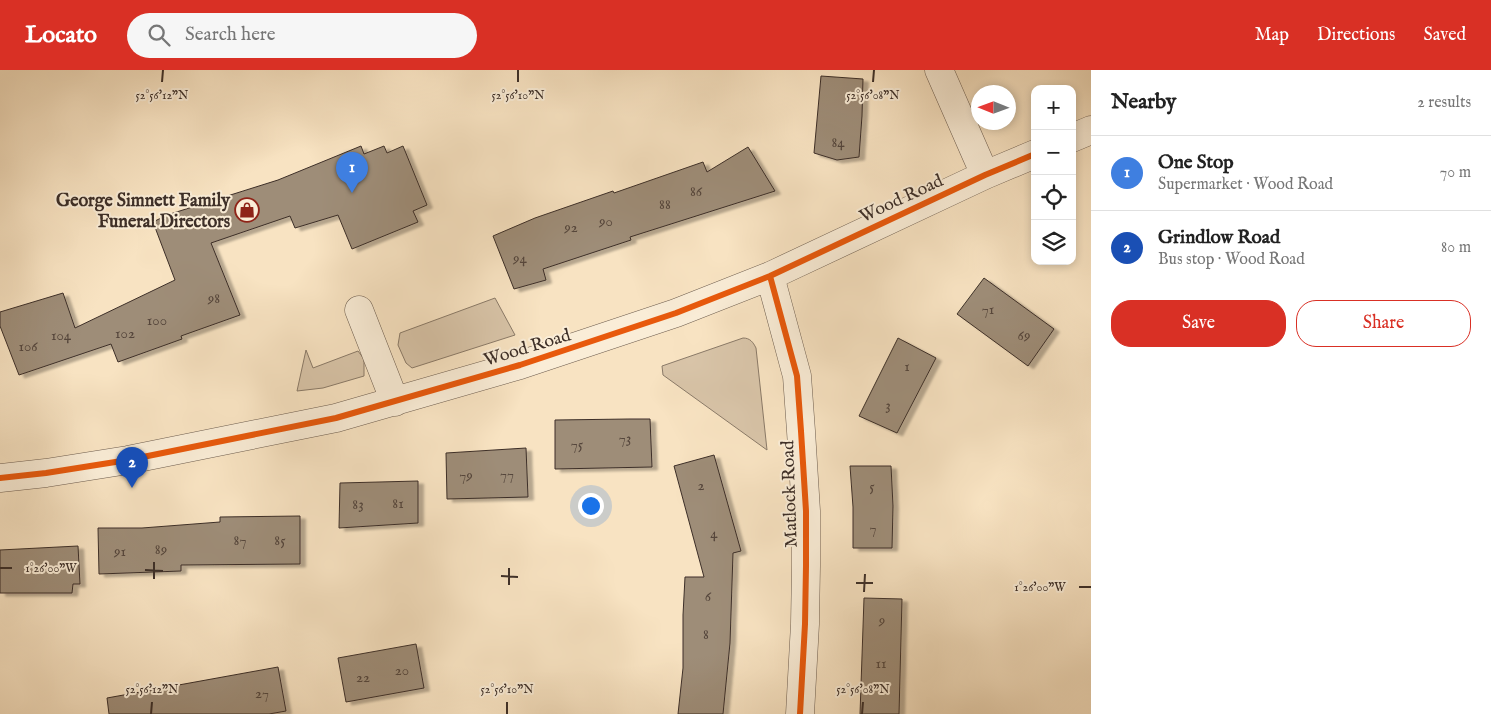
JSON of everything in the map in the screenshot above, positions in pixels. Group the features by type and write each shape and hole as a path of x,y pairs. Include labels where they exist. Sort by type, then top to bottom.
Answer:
{"street":[{"path":"939,70 985,175"},
{"path":"1076,136 1091,130"},
{"name":"Wood Road","path":"0,478 46,473 137,458 336,418 520,365 676,313 770,276 985,175 1031,156"},
{"name":"Matlock Road","path":"770,276 797,376 801,431 806,511 806,566 800,714"},
{"path":"359,310 395,402"}],"shaded area":[{"path":"495,298 515,335 412,368 406,363 398,345 400,333"},
{"path":"743,338 751,341 756,348 767,450 663,375 662,366"},
{"path":"306,350 313,368 358,351 364,359 364,376 323,388 297,391"}],"building":[{"path":"821,76 863,79 859,157 837,160 814,153"},
{"path":"361,146 364,154 384,146 387,153 403,146 427,205 413,211 418,222 352,249 338,215 295,228 290,216 211,243 240,315 181,336 182,339 118,362 111,344 19,375 0,326 0,312 63,293 75,328 175,280 153,222 167,215 278,180"},
{"path":"748,147 775,191 630,237 631,240 543,269 546,280 514,289 493,236 535,218 703,162 707,172"},
{"path":"984,278 1054,329 1028,366 957,314"},
{"path":"898,338 936,358 897,433 859,416"},
{"path":"650,419 652,467 555,469 555,420"},
{"path":"526,448 528,497 447,499 446,453"},
{"path":"714,455 741,551 733,553 730,643 723,714 678,714 683,668 685,577 704,577 674,466"},
{"path":"850,466 891,466 893,506 892,548 853,548"},
{"path":"418,481 418,523 339,528 340,483"},
{"path":"300,516 300,564 181,565 181,571 99,574 98,528 142,528 220,522 220,517"},
{"path":"78,546 80,584 73,584 72,593 0,593 0,550"},
{"path":"864,598 902,599 899,714 860,714"},
{"path":"416,644 424,688 346,702 338,658"},
{"path":"278,667 286,711 269,714 109,714 107,698"}],"cycle path":[{"path":"0,478 128,460 336,418 520,365 676,313 770,276 985,175 1031,156"},
{"path":"770,276 797,376 801,431 806,511 806,566 800,714"}],"place":[{"name":"One Stop","path":"352,193"},
{"name":"George Simnett Family Funeral Directors","path":"247,210"},
{"name":"Grindlow Road","path":"132,488"}]}
